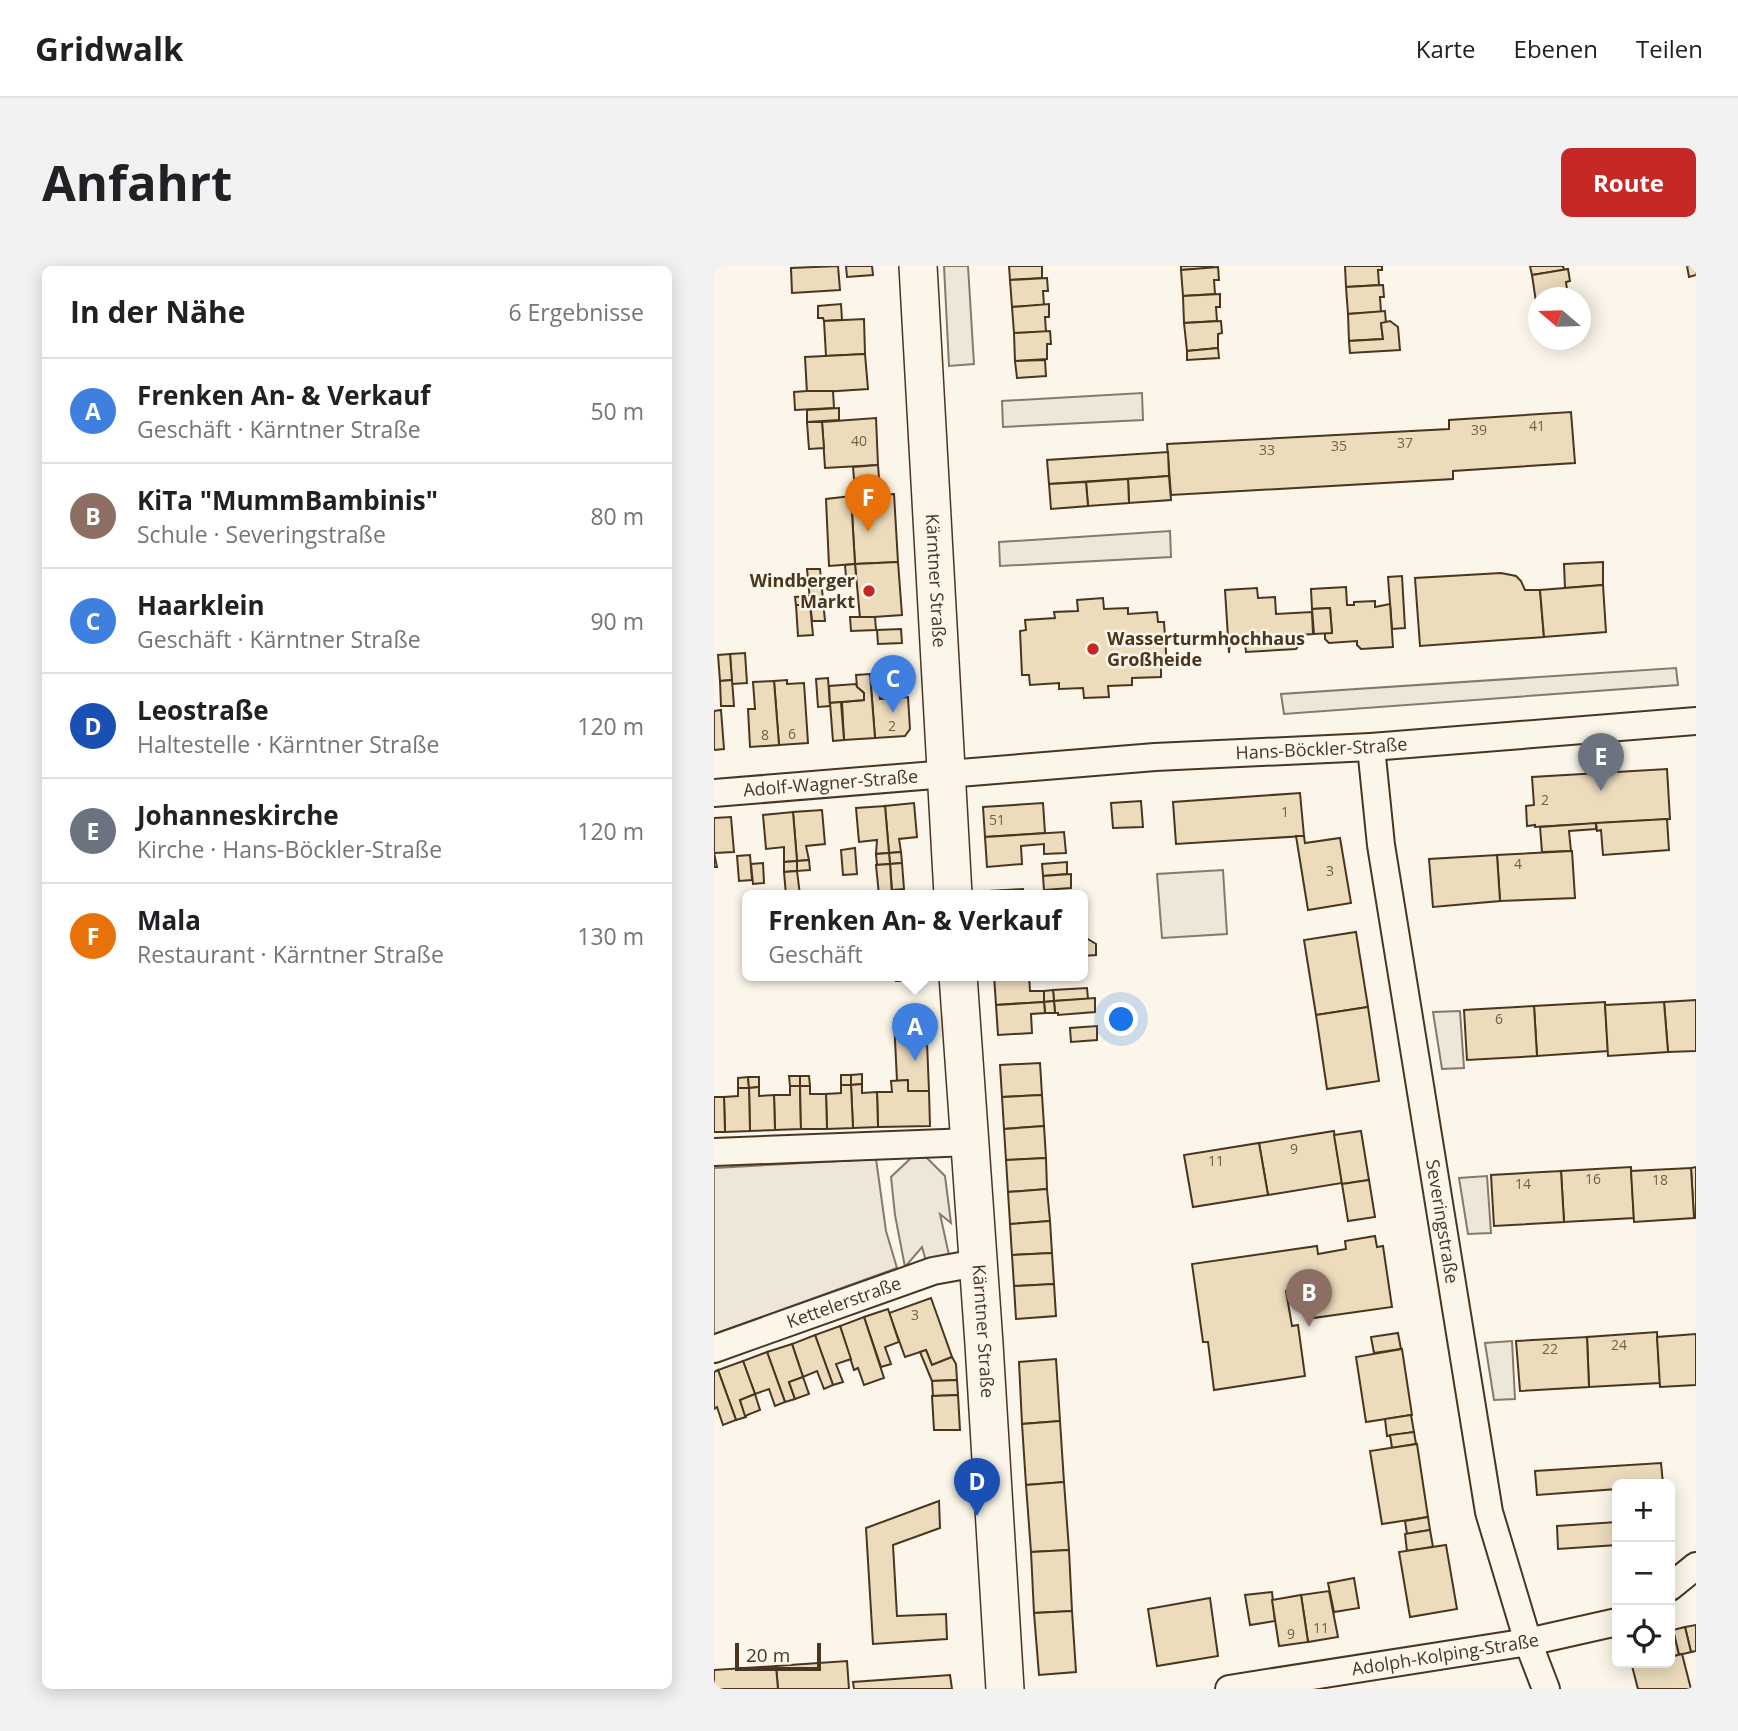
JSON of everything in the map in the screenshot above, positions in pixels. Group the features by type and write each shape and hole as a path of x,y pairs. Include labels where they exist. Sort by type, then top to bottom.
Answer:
{"street":[{"name":"Kärntner Straße","path":"918,266 953,890"},
{"name":"Hans-Böckler-Straße","path":"947,775 1155,757 1371,747 1696,721"},
{"name":"Severingstraße","path":"1371,747 1381,845 1489,1512 1528,1642 1546,1689"},
{"name":"Adolf-Wagner-Straße","path":"714,793 947,775"},
{"name":"Kärntner Straße","path":"958,981 1005,1689"},
{"path":"714,1152 970,1142"},
{"name":"Kettelerstraße","path":"714,1349 933,1271 977,1264"},
{"path":"1675,1583 1696,1566"},
{"name":"Adolph-Kolping-Straße","path":"1229,1689 1528,1642 1612,1623"}],"shaded area":[{"path":"944,266 968,266 974,364 949,366"},
{"path":"1142,393 1143,420 1003,427 1002,401"},
{"path":"1170,531 1171,557 1000,566 999,542"},
{"path":"1676,668 1678,685 1284,714 1281,694"},
{"path":"1223,870 1227,934 1162,938 1157,874"},
{"path":"1460,1011 1464,1068 1442,1069 1433,1012"},
{"path":"911,1158 927,1158 945,1176 951,1223 940,1214 949,1255 926,1261 922,1247 905,1267 891,1177"},
{"path":"876,1159 886,1231 897,1268 714,1334 714,1168"},
{"path":"1487,1176 1491,1233 1468,1234 1459,1178"},
{"path":"1512,1341 1515,1399 1494,1400 1485,1343"}],"building":[{"path":"838,266 840,290 792,293 791,268"},
{"path":"846,266 872,266 873,275 847,277"},
{"path":"1009,266 1042,266 1042,278 1010,280"},
{"path":"1181,266 1213,266 1214,268 1181,270"},
{"path":"1345,266 1382,266 1382,270 1378,270 1379,285 1346,287"},
{"path":"1530,266 1563,266 1564,270 1532,275"},
{"path":"1687,266 1696,266 1696,275 1689,277"},
{"path":"1218,267 1219,280 1214,280 1215,294 1183,296 1181,270"},
{"path":"1568,269 1570,281 1566,282 1567,287 1534,287 1532,275"},
{"path":"1047,278 1048,291 1043,291 1044,305 1012,307 1010,280"},
{"path":"1383,285 1384,297 1380,297 1381,312 1348,314 1346,287"},
{"path":"1220,294 1220,307 1216,307 1217,321 1184,323 1183,296"},
{"path":"841,304 842,320 824,321 823,318 818,318 818,306"},
{"path":"1049,304 1049,317 1045,317 1046,332 1014,333 1012,307"},
{"path":"1385,311 1386,323 1381,323 1383,339 1349,341 1348,314"},
{"path":"864,319 865,354 826,356 824,321"},
{"path":"1221,321 1222,333 1218,334 1218,348 1187,351 1184,323"},
{"path":"1390,321 1398,327 1400,350 1350,353 1349,341 1383,339 1381,323"},
{"path":"1050,331 1051,344 1047,344 1047,359 1015,361 1014,333"},
{"path":"1218,348 1219,358 1187,360 1187,351"},
{"path":"865,354 868,389 807,393 805,357"},
{"path":"1045,360 1046,376 1017,378 1015,361"},
{"path":"833,391 834,408 795,410 794,392"},
{"path":"839,408 839,420 807,422 807,410"},
{"path":"1571,412 1575,463 1453,471 1453,479 1171,495 1167,444 1449,429 1449,420"},
{"path":"876,418 878,465 825,468 822,422"},
{"path":"807,422 822,422 824,448 809,449"},
{"path":"1168,452 1169,476 1049,484 1047,460"},
{"path":"878,465 879,478 854,479 853,467"},
{"path":"1169,476 1171,500 1129,503 1128,479"},
{"path":"1128,479 1129,503 1088,506 1086,482"},
{"path":"1086,482 1088,506 1051,509 1049,484"},
{"path":"894,494 898,562 855,564 851,496"},
{"path":"851,496 855,564 829,566 826,499"},
{"path":"898,562 902,615 860,618 855,564"},
{"path":"1603,562 1603,585 1565,588 1564,564"},
{"path":"855,564 856,576 846,577 845,565"},
{"path":"807,569 820,569 825,621 812,621"},
{"path":"1501,573 1516,576 1525,590 1540,590 1544,637 1420,646 1415,578"},
{"path":"1402,576 1405,628 1392,629 1388,577"},
{"path":"1603,585 1606,632 1544,637 1540,590"},
{"path":"1346,587 1347,605 1375,601 1375,607 1390,604 1393,647 1361,649 1357,641 1329,643 1325,639 1325,633 1332,633 1330,608 1312,609 1311,589"},
{"path":"1257,588 1258,598 1275,597 1276,614 1312,612 1313,634 1300,635 1301,643 1296,649 1246,652 1242,639 1230,640 1229,653 1225,590"},
{"path":"810,596 810,605 796,605 795,597"},
{"name":"Wasserturmhochhaus Großheide","path":"1103,598 1104,609 1128,608 1128,614 1157,612 1158,622 1164,622 1167,666 1161,667 1161,677 1132,678 1132,685 1108,686 1109,697 1084,698 1083,688 1059,689 1059,683 1030,685 1029,675 1022,675 1020,631 1026,630 1025,620 1055,618 1054,612 1078,611 1077,600"},
{"path":"796,605 810,605 813,635 798,636"},
{"path":"1330,608 1332,633 1314,634 1312,609"},
{"path":"850,617 875,617 876,630 851,631"},
{"path":"901,629 902,643 878,644 877,630"},
{"path":"745,653 747,683 732,684 730,654"},
{"path":"730,654 732,680 720,681 718,655"},
{"path":"897,672 898,697 880,699 879,692 886,685 885,673"},
{"path":"885,673 886,685 879,692 880,699 908,697 910,729 905,736 875,738 870,674"},
{"path":"870,674 875,738 844,740 842,702 864,700 864,693 857,687 856,675"},
{"path":"828,678 830,706 818,707 816,679"},
{"path":"732,680 734,706 721,706 720,681"},
{"path":"787,680 787,684 804,683 808,743 779,745 774,681"},
{"path":"774,681 779,745 750,747 748,709 755,709 753,682"},
{"path":"856,684 864,693 864,700 830,703 829,686"},
{"path":"841,702 844,740 833,741 830,703"},
{"path":"721,710 724,749 714,750 714,711"},
{"path":"1667,769 1670,819 1527,826 1526,806 1534,805 1532,777"},
{"path":"1300,793 1304,836 1176,844 1173,802"},
{"path":"1141,801 1143,827 1113,828 1111,803"},
{"path":"914,803 917,837 899,839 901,852 889,853 885,806"},
{"path":"1043,803 1045,833 985,837 983,807"},
{"path":"885,806 889,853 876,854 877,840 859,842 856,808"},
{"path":"822,810 825,844 806,846 809,860 797,861 793,812"},
{"path":"793,812 797,861 784,862 784,847 766,849 763,815"},
{"path":"731,817 734,852 714,853 714,818"},
{"path":"1667,819 1669,850 1603,855 1601,830 1597,831 1596,823"},
{"path":"1596,823 1596,829 1569,831 1571,851 1542,852 1540,827"},
{"path":"1064,832 1066,853 1044,854 1044,844 1021,846 1022,864 987,867 985,837"},
{"path":"1296,836 1304,836 1305,843 1340,838 1351,903 1308,910"},
{"path":"855,848 857,874 843,875 841,850"},
{"path":"1572,851 1575,898 1500,901 1497,855"},
{"path":"901,852 902,863 890,864 889,853"},
{"path":"889,853 890,864 877,865 876,854"},
{"path":"750,855 752,880 739,881 737,856"},
{"path":"1497,855 1500,901 1433,907 1429,859"},
{"path":"809,860 810,870 797,871 797,861"},
{"path":"797,861 797,871 784,872 784,862"},
{"path":"1067,862 1067,874 1043,876 1042,864"},
{"path":"763,863 764,883 753,884 751,864"},
{"path":"902,863 904,889 892,890 890,864"},
{"path":"890,864 892,890 878,890 876,865"},
{"path":"797,871 799,890 786,890 784,872"},
{"path":"1071,874 1071,888 1044,890 1043,876"},
{"path":"1356,932 1368,1007 1316,1015 1304,940"},
{"path":"1088,939 1096,944 1096,955 1088,956"},
{"path":"994,981 1029,981 1030,991 1044,991 1044,1002 996,1005"},
{"path":"1087,988 1088,999 1054,1001 1053,990"},
{"path":"1053,990 1054,1001 1044,1002 1044,991"},
{"path":"1095,998 1095,1012 1055,1013 1054,1001"},
{"path":"1696,1000 1696,1051 1668,1052 1664,1002"},
{"path":"1054,1001 1055,1013 1045,1013 1044,1002"},
{"path":"1044,1002 1045,1013 1031,1014 1032,1033 998,1035 996,1005"},
{"path":"1605,1002 1608,1051 1537,1056 1534,1006"},
{"path":"1664,1002 1668,1052 1608,1056 1605,1005"},
{"path":"1534,1006 1537,1056 1467,1060 1464,1010"},
{"path":"1368,1007 1379,1081 1327,1089 1316,1015"},
{"path":"926,1018 929,1091 908,1091 908,1080 897,1081 894,1019"},
{"path":"1097,1026 1097,1040 1071,1042 1070,1028"},
{"path":"1040,1063 1042,1095 1002,1097 1000,1065"},
{"path":"862,1074 862,1084 851,1085 851,1075"},
{"path":"841,1075 851,1075 851,1085 841,1085"},
{"path":"789,1076 800,1076 800,1086 790,1086"},
{"path":"800,1076 809,1076 810,1086 800,1086"},
{"path":"748,1077 749,1088 738,1088 738,1078"},
{"path":"748,1077 759,1077 759,1087 749,1088"},
{"path":"908,1080 908,1091 929,1091 930,1126 878,1127 877,1092 892,1092 891,1081"},
{"path":"862,1084 862,1093 877,1092 878,1127 853,1128 851,1085"},
{"path":"841,1085 851,1085 853,1128 827,1129 826,1094 841,1093"},
{"path":"790,1086 800,1086 801,1129 775,1130 774,1095 790,1095"},
{"path":"800,1086 810,1086 810,1094 826,1094 827,1129 801,1129"},
{"path":"759,1087 759,1096 774,1095 775,1130 750,1131 749,1088"},
{"path":"738,1088 749,1088 750,1131 725,1132 724,1097 738,1096"},
{"path":"1042,1095 1044,1126 1004,1129 1002,1097"},
{"path":"714,1097 724,1097 725,1132 714,1132"},
{"path":"1044,1126 1046,1158 1006,1160 1004,1129"},
{"path":"1334,1131 1342,1183 1268,1195 1259,1143"},
{"path":"1361,1131 1369,1180 1342,1184 1334,1135"},
{"path":"1259,1143 1268,1195 1193,1207 1184,1155"},
{"path":"1046,1158 1047,1189 1008,1192 1006,1160"},
{"path":"1631,1167 1634,1218 1564,1222 1561,1171"},
{"path":"1696,1167 1696,1218 1694,1218 1691,1168"},
{"path":"1691,1168 1694,1218 1634,1222 1631,1171"},
{"path":"1561,1171 1564,1222 1494,1226 1491,1175"},
{"path":"1369,1180 1375,1217 1348,1221 1342,1184"},
{"path":"1047,1189 1050,1221 1010,1224 1008,1192"},
{"path":"1050,1221 1052,1253 1012,1255 1010,1224"},
{"path":"1375,1236 1377,1247 1383,1246 1392,1307 1306,1319 1302,1289 1286,1291 1292,1326 1298,1325 1305,1376 1214,1390 1208,1342 1203,1342 1192,1264 1317,1246 1318,1254 1346,1249 1345,1241"},
{"path":"1052,1253 1054,1284 1014,1286 1012,1255"},
{"path":"1054,1284 1056,1316 1016,1319 1014,1286"},
{"path":"931,1298 952,1357 932,1365 926,1350 905,1357 889,1313"},
{"path":"888,1309 899,1342 885,1347 891,1364 881,1367 864,1317"},
{"path":"864,1317 884,1378 864,1385 858,1368 854,1370 840,1326"},
{"path":"840,1326 851,1359 836,1364 843,1382 833,1385 815,1335"},
{"path":"1657,1332 1660,1383 1589,1387 1587,1337"},
{"path":"1398,1333 1401,1349 1374,1353 1371,1337"},
{"path":"1696,1334 1696,1385 1660,1387 1657,1337"},
{"path":"815,1335 833,1385 824,1389 817,1371 803,1377 792,1344"},
{"path":"1587,1337 1589,1387 1520,1391 1516,1341"},
{"path":"792,1344 803,1377 789,1382 795,1399 785,1402 767,1352"},
{"path":"1402,1349 1412,1415 1366,1422 1356,1357"},
{"path":"926,1350 932,1365 952,1357 956,1364 957,1380 932,1381 920,1352"},
{"path":"767,1352 785,1402 775,1406 769,1389 755,1394 743,1361"},
{"path":"1056,1359 1060,1421 1022,1424 1019,1362"},
{"path":"743,1361 755,1394 740,1400 746,1417 736,1420 718,1370"},
{"path":"718,1370 736,1420 723,1425 717,1407 714,1409 714,1372"},
{"path":"803,1377 809,1394 795,1399 789,1382"},
{"path":"957,1380 958,1395 933,1396 932,1381"},
{"path":"755,1394 760,1410 745,1416 740,1400"},
{"path":"958,1395 960,1430 934,1430 932,1396"},
{"path":"1411,1415 1414,1432 1387,1436 1385,1419"},
{"path":"1060,1421 1064,1482 1026,1485 1022,1424"},
{"path":"1414,1432 1416,1444 1392,1448 1390,1435"},
{"path":"1417,1444 1428,1517 1382,1524 1370,1451"},
{"path":"1661,1463 1663,1479 1612,1479 1612,1489 1537,1495 1535,1471"},
{"path":"1064,1482 1069,1550 1031,1552 1026,1485"},
{"path":"939,1501 940,1528 893,1545 897,1616 946,1614 947,1639 873,1644 866,1528"},
{"path":"1428,1517 1430,1530 1407,1534 1405,1521"},
{"path":"1612,1522 1612,1545 1558,1549 1557,1526"},
{"path":"1430,1530 1433,1547 1407,1551 1405,1534"},
{"path":"1446,1545 1457,1609 1410,1617 1399,1552"},
{"path":"1069,1550 1072,1611 1034,1613 1031,1552"},
{"path":"1354,1578 1359,1608 1334,1612 1328,1583"},
{"path":"1329,1591 1338,1637 1308,1642 1301,1595"},
{"path":"1272,1592 1275,1621 1250,1625 1245,1595"},
{"path":"1301,1595 1308,1642 1279,1646 1272,1600"},
{"path":"1210,1598 1218,1656 1157,1666 1148,1609"},
{"path":"1072,1611 1076,1672 1039,1675 1034,1613"},
{"path":"1696,1625 1696,1651 1691,1652 1685,1627"},
{"path":"1685,1627 1691,1652 1679,1655 1675,1630"},
{"path":"1675,1638 1679,1655 1675,1656"},
{"path":"1682,1654 1691,1689 1638,1689 1633,1668 1675,1668 1675,1656"},
{"path":"847,1661 849,1689 778,1689 776,1666"},
{"path":"776,1666 778,1689 714,1689 714,1670"},
{"path":"950,1675 952,1689 854,1689 853,1682"}],"place":[{"name":"Mala","path":"868,532"},
{"name":"Windberger Markt","path":"869,591"},
{"name":"Wasserturmhochhaus Großheide","path":"1093,649"},
{"name":"Haarklein","path":"893,713"},
{"name":"Johanneskirche","path":"1601,791"},
{"name":"Frenken An- & Verkauf","path":"915,1061"},
{"name":"KiTa \"MummBambinis\"","path":"1309,1327"},
{"name":"Leostraße","path":"977,1516"}]}
